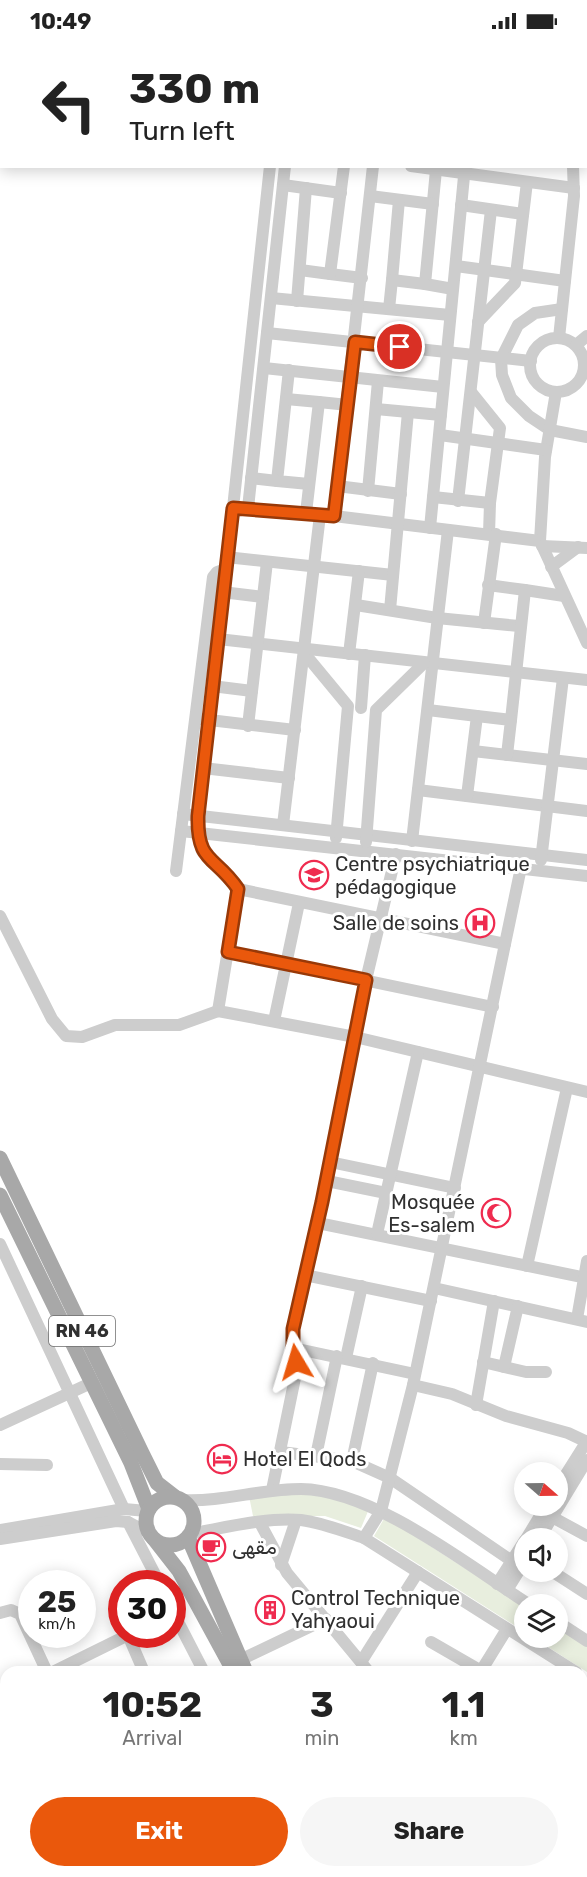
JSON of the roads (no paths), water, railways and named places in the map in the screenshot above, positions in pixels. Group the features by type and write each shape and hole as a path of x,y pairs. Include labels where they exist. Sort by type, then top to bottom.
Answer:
{"main road":[{"name":"RN 46","path":"0,1158 157,1483 179,1499"},
{"name":"RN 46","path":"0,1194 132,1463 148,1510"},
{"path":"151,1536 167,1545 175,1544 188,1535 194,1522 193,1514 179,1499 159,1499 148,1510 146,1526 151,1536 179,1571 239,1666"},
{"path":"188,1535 239,1666"}],"street":[{"path":"270,168 198,816 197,832 202,850 238,889 505,944"},
{"path":"248,508 285,168"},
{"path":"330,274 344,168"},
{"path":"334,516 374,168"},
{"path":"424,168 464,170 526,182 574,188"},
{"path":"559,338 574,188 573,168"},
{"path":"425,284 436,170"},
{"path":"430,528 464,170"},
{"path":"478,322 514,285 526,182"},
{"path":"283,185 341,193"},
{"path":"297,301 306,188"},
{"path":"370,196 433,204"},
{"path":"389,309 399,200"},
{"path":"461,205 523,214"},
{"path":"458,501 491,210"},
{"path":"456,266 565,281"},
{"path":"300,270 362,278"},
{"path":"392,280 453,289"},
{"path":"271,298 450,315"},
{"path":"562,309 536,313 524,320 514,331 501,359 504,381 511,398 529,416 550,430 587,436"},
{"path":"267,333 531,362"},
{"path":"576,345 587,336"},
{"path":"559,338 576,345 583,356 583,374 572,387 556,392 540,385 534,378 531,362 539,346 546,340 559,338"},
{"path":"264,368 443,387"},
{"path":"277,480 289,370"},
{"path":"368,491 378,381"},
{"path":"471,392 500,426 490,503 493,534 484,623"},
{"path":"556,392 546,450 541,544 587,643"},
{"path":"286,399 348,405"},
{"path":"306,513 319,402"},
{"path":"376,408 441,415"},
{"path":"390,610 408,412"},
{"path":"440,435 546,450"},
{"path":"251,478 309,484"},
{"path":"337,486 400,494"},
{"path":"433,497 490,503"},
{"path":"233,508 306,513 493,534 541,544 582,548"},
{"path":"283,825 320,515"},
{"path":"412,841 428,710 428,664 437,618 448,530"},
{"path":"551,567 582,548"},
{"path":"176,871 213,577 225,563 267,562 393,575"},
{"path":"248,726 267,562"},
{"path":"349,654 359,571"},
{"path":"489,585 564,596"},
{"path":"507,755 519,626 525,590"},
{"path":"222,592 263,597"},
{"path":"356,605 437,618 519,626"},
{"path":"218,639 305,651 365,655 428,664 587,680"},
{"path":"305,651 348,706 376,710"},
{"path":"361,708 365,655"},
{"path":"365,851 376,710 428,664"},
{"path":"538,870 549,806 563,678"},
{"path":"212,686 252,691"},
{"path":"335,847 348,706"},
{"path":"428,710 511,720"},
{"path":"467,796 477,716"},
{"path":"194,718 296,730"},
{"path":"473,751 587,764"},
{"path":"203,768 290,778"},
{"path":"417,790 587,810"},
{"path":"183,814 587,860"},
{"path":"181,831 587,876"},
{"path":"364,1538 381,1511 414,1379 524,853"},
{"path":"272,1490 296,1373 293,1329 327,1181 366,980 396,854"},
{"path":"218,1011 238,889"},
{"path":"274,1022 298,903"},
{"path":"0,916 52,1019 66,1036 81,1037 115,1025 179,1025 218,1011 355,1037 587,1092"},
{"path":"228,952 493,1007"},
{"path":"377,1234 418,1052"},
{"path":"527,1266 567,1088"},
{"path":"330,1162 455,1188"},
{"path":"327,1181 386,1194"},
{"path":"318,1223 585,1277"},
{"path":"0,1244 124,1509"},
{"path":"305,1275 362,1286 494,1301 582,1320 587,1261"},
{"path":"316,1456 362,1286"},
{"path":"476,1405 494,1301"},
{"path":"504,1367 518,1306"},
{"path":"293,1348 373,1363 476,1405 568,1433 587,1442 568,1471"},
{"path":"483,1362 526,1372 546,1372"},
{"path":"352,1461 373,1363"},
{"path":"0,1425 91,1383"},
{"path":"281,1452 352,1461 390,1478 514,1558"},
{"path":"568,1486 587,1460"},
{"path":"0,1464 47,1465"},
{"path":"179,1499 198,1501 272,1490 303,1489 326,1492 381,1511 514,1595"},
{"path":"0,1530 124,1509 148,1510"},
{"path":"537,1528 546,1516"},
{"path":"555,1516 587,1536"},
{"path":"188,1535 260,1523 296,1520 329,1526 364,1538 565,1666"},
{"path":"281,1565 296,1520"},
{"path":"0,1539 116,1521 128,1522 151,1536"},
{"path":"128,1522 152,1570"},
{"path":"260,1523 281,1565 364,1666"},
{"path":"502,1587 514,1569"},
{"path":"366,1666 418,1572"},
{"path":"568,1582 587,1594"},
{"path":"1,1609 16,1612 23,1618 44,1666"},
{"path":"244,1666 326,1620"},
{"path":"485,1666 507,1629"},
{"path":"568,1629 587,1641"},
{"path":"186,1637 201,1666"},
{"path":"431,1642 472,1666"},
{"path":"65,1666 108,1645"},
{"path":"134,1648 141,1666"}],"place":[{"name":"Centre psychiatrique pédagogique","path":"314,875"},
{"name":"Salle de soins","path":"480,923"},
{"name":"Mosquée Es-salem","path":"496,1213"},
{"name":"Hotel El Qods","path":"222,1459"},
{"name":"مقهى","path":"211,1547"},
{"name":"Control Technique Yahyaoui","path":"270,1610"}]}
